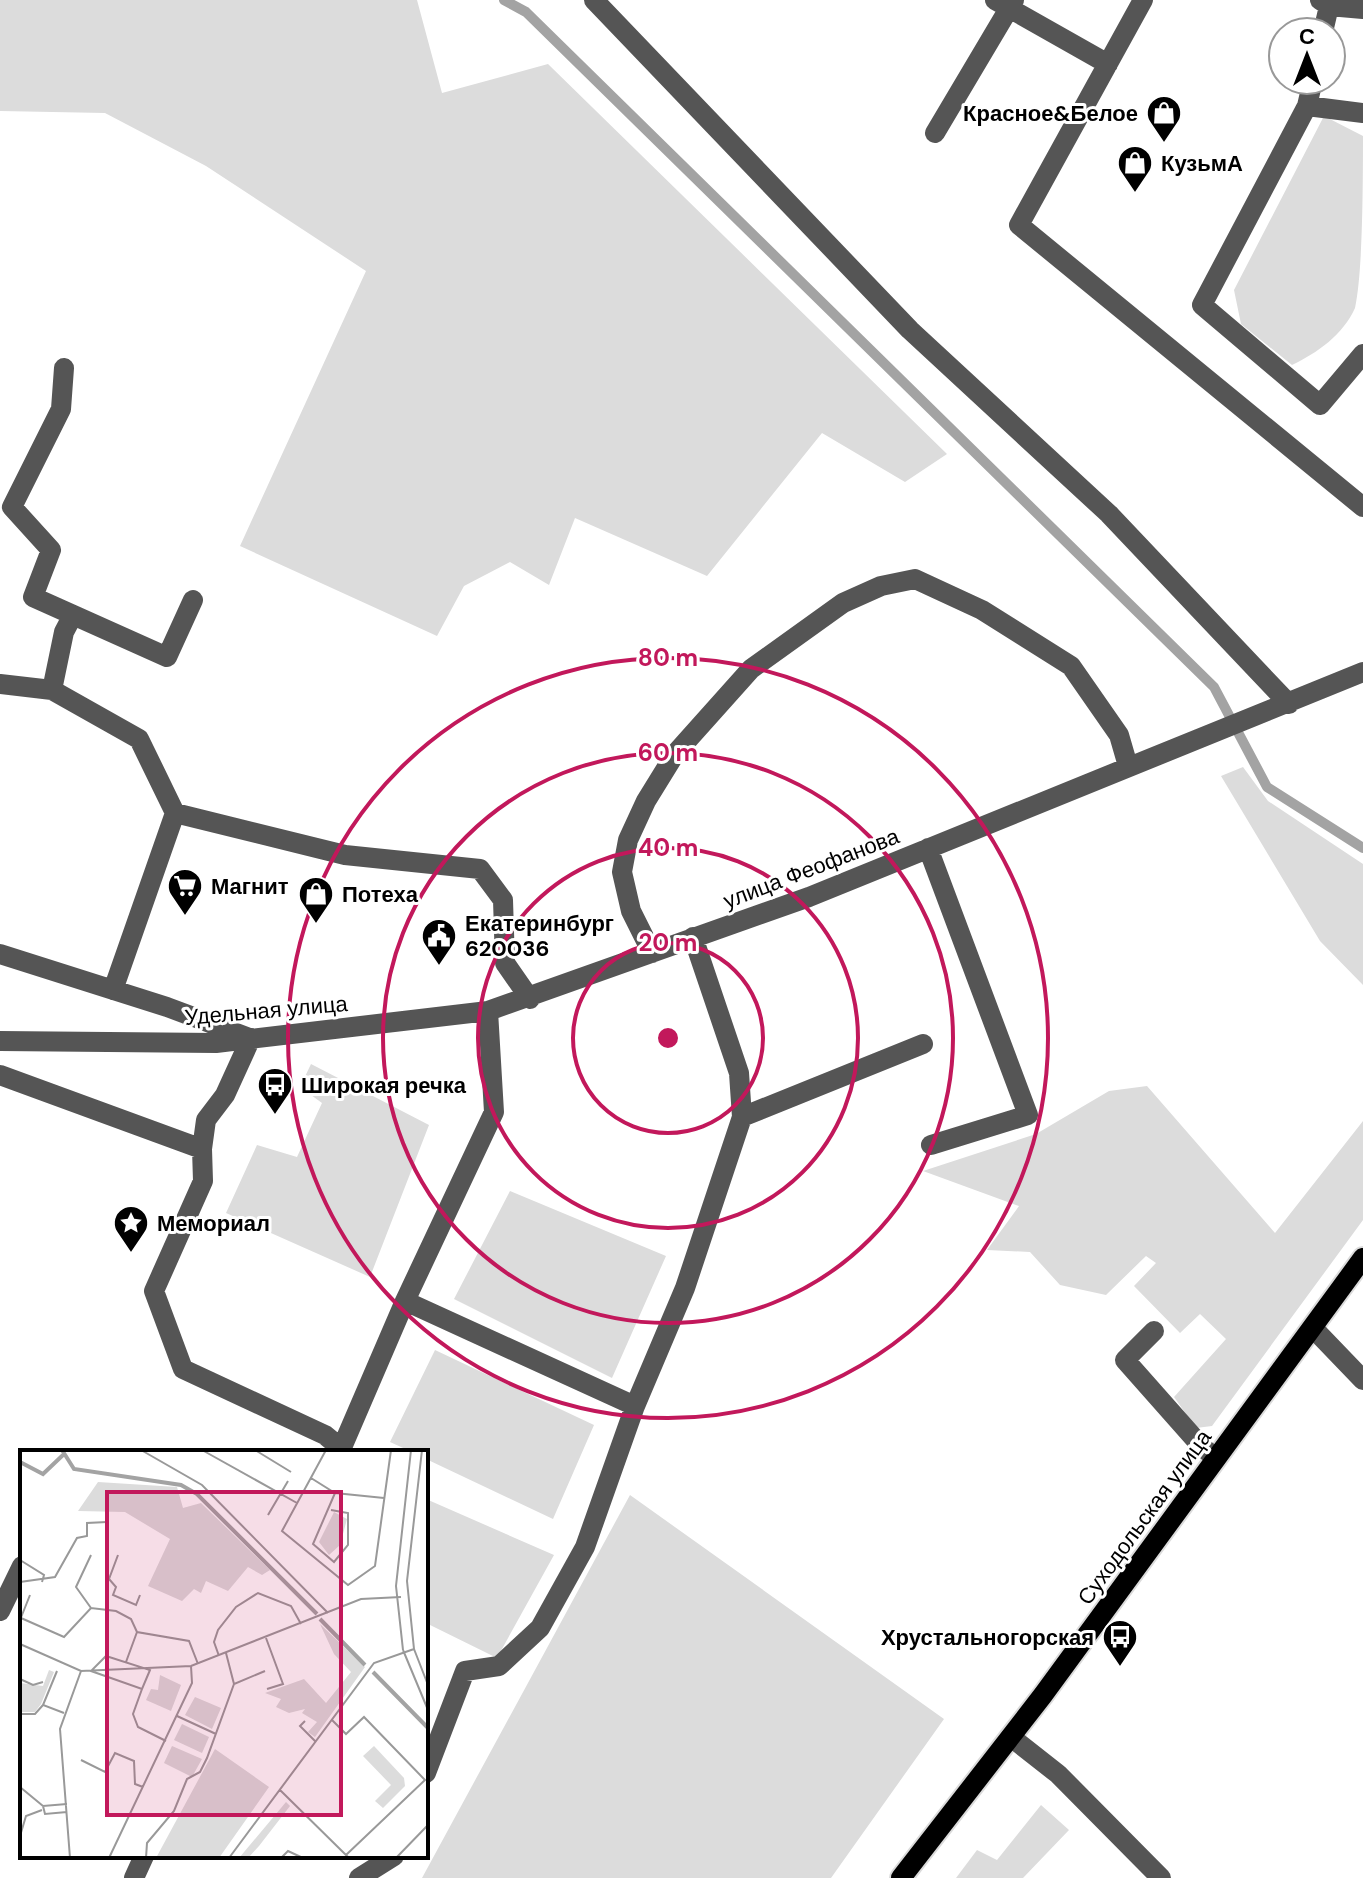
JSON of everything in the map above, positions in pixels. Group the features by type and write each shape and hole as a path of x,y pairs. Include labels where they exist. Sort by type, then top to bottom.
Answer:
{"main road":[{"name":"Суходольская улица","path":"901,1878 1011,1737 1363,1258"}],"street":[{"path":"594,0 910,330 1109,514 1289,704"},
{"path":"1143,0 1019,225 1363,507"},
{"path":"935,133 1006,3 1108,64"},
{"path":"1324,3 1363,9"},
{"path":"1309,96 1307,106 1202,305 1320,405 1363,354"},
{"path":"1307,106 1363,113"},
{"path":"64,368 61,409 12,507 51,550 33,597 167,657 193,600"},
{"path":"652,953 631,911 622,872 628,840 646,801 675,754 751,669 843,603 881,586 915,579 982,610 1071,666 1119,735 1128,766"},
{"path":"52,690 64,632 73,615"},
{"name":"улица Феофанова","path":"488,1011 530,999 809,897 1363,672"},
{"path":"0,684 52,690 139,739 175,813 113,990"},
{"path":"175,813 345,855 480,869 503,900 505,963 530,999"},
{"path":"928,848 1028,1115 931,1145"},
{"path":"428,1768 465,1671 499,1666 540,1628 585,1547 635,1406 685,1288 742,1117 739,1073 693,937"},
{"path":"0,954 251,1038 225,1095 206,1120 202,1149 203,1181 154,1291 183,1369 325,1435 340,1450"},
{"path":"341,1450 405,1301 494,1112 488,1011"},
{"name":"Удельная улица","path":"0,1041 216,1043 488,1011"},
{"path":"742,1117 923,1044"},
{"path":"0,1075 202,1149"},
{"path":"405,1301 635,1406"},
{"path":"1313,1328 1363,1380"},
{"path":"1154,1331 1125,1360 1202,1447 1216,1458"},
{"path":"0,1611 20,1570"},
{"path":"1011,1737 1058,1774 1161,1878"},
{"path":"134,1878 143,1858"},
{"path":"359,1878 391,1858"}],"shaded area":[{"path":"0,0 417,0 442,93 548,64 947,454 905,482 822,433 707,576 575,518 549,585 510,562 464,586 437,636 240,546 366,271 206,166 105,113 0,111"},
{"path":"1324,116 1363,136 1358,292 1355,308 1344,327 1320,349 1292,365 1241,324 1234,290"},
{"path":"1243,767 1268,801 1363,864 1363,985 1320,941 1221,776"},
{"path":"311,1064 429,1125 370,1277 226,1213 257,1145 297,1157 322,1103 300,1087"},
{"path":"1147,1086 1275,1233 1363,1121 1363,1220 1212,1426 1196,1428 1174,1397 1226,1339 1200,1314 1180,1333 1134,1286 1156,1263 1146,1256 1106,1295 1060,1285 1030,1252 987,1250 1019,1206 923,1171 1036,1134 1109,1091"},
{"path":"510,1191 666,1256 612,1378 454,1299"},
{"path":"435,1350 594,1425 553,1519 428,1460 428,1450 408,1450 390,1442"},
{"path":"630,1495 944,1719 831,1878 422,1878"},
{"path":"428,1500 554,1555 497,1658 428,1624"},
{"path":"1041,1805 1069,1830 1023,1878 956,1878 977,1850 997,1860"}],"waterway":[{"path":"504,0 526,12 1214,687 1267,787 1363,848"}],"place":[{"name":"Красное&Белое","path":"1164,144"},
{"name":"КузьмА","path":"1135,194"},
{"name":"Магнит","path":"185,917"},
{"name":"Потеха","path":"316,925"},
{"name":"Екатеринбург 620036","path":"439,967"},
{"name":"Широкая речка","path":"275,1116"},
{"name":"Мемориал","path":"131,1254"},
{"name":"Хрустальногорская","path":"1120,1668"}]}
